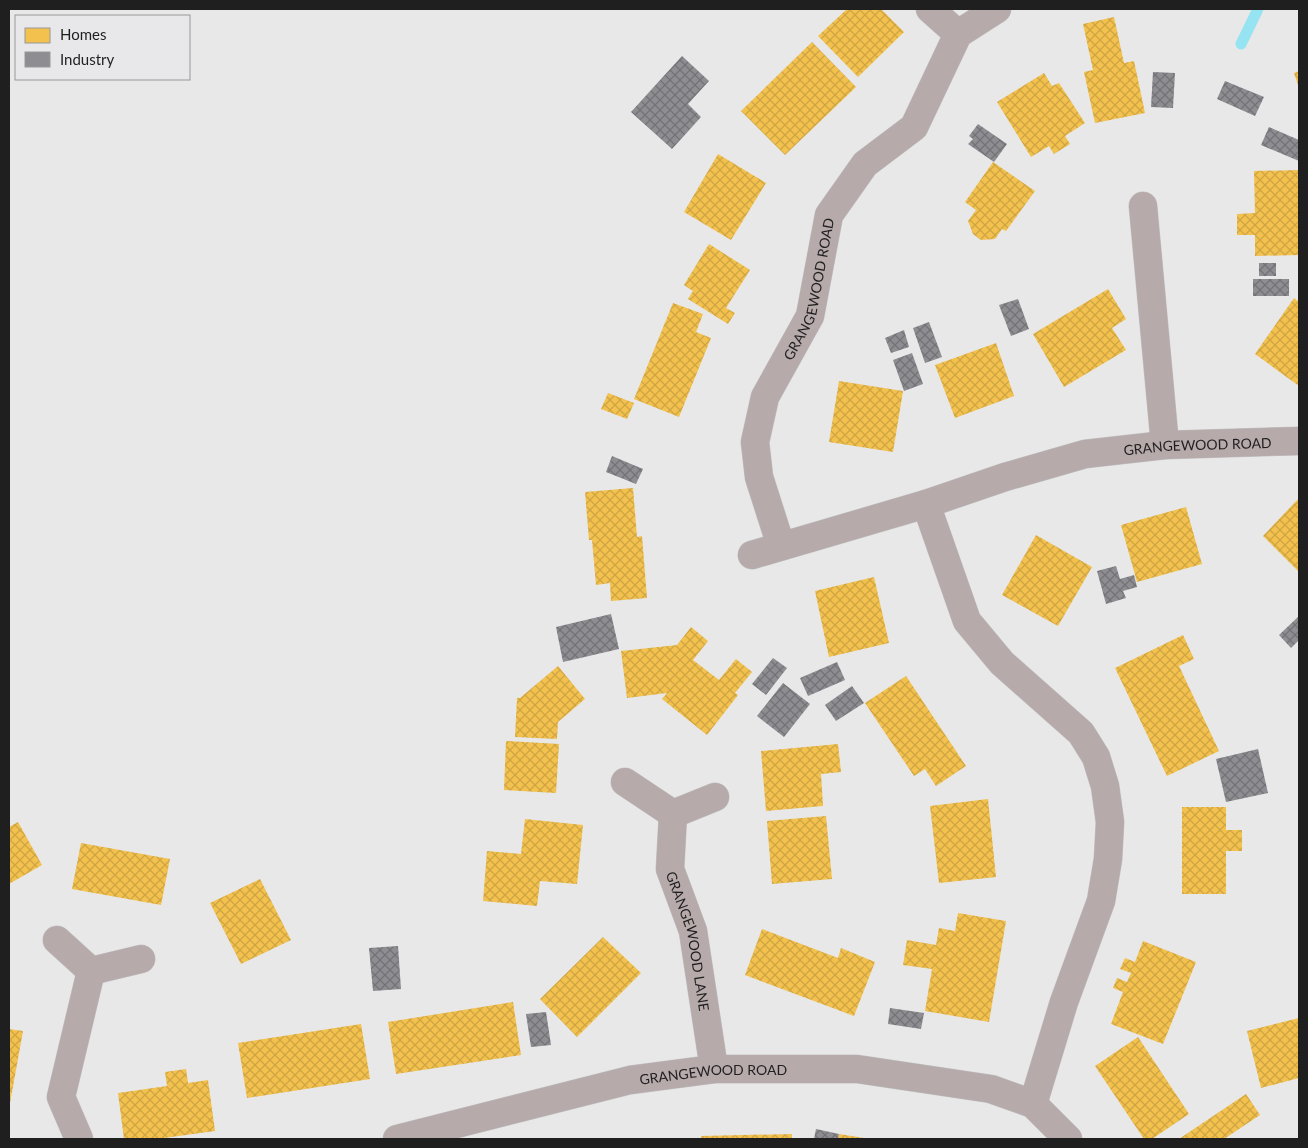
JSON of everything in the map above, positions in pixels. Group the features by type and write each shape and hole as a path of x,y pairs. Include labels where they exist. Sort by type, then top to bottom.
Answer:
{"street":[{"path":"930,9 958,34 997,9"},
{"name":"GRANGEWOOD ROAD","path":"781,546 759,477 754,442 765,397 810,316 829,215 865,164 914,127 958,34"},
{"path":"1143,206 1165,445"},
{"name":"GRANGEWOOD ROAD","path":"752,555 926,504 1006,477 1085,454 1165,445 1299,441"},
{"path":"926,504 967,621 1002,663 1081,733 1096,757 1105,786 1110,822 1108,859 1101,901 1064,1002 1033,1104 1068,1139"},
{"path":"625,782 673,814 716,798"},
{"name":"GRANGEWOOD LANE","path":"673,814 670,869 692,931 714,1069"},
{"path":"58,940 91,971"},
{"path":"91,971 141,959"},
{"path":"80,1139 61,1097 91,971"},
{"name":"GRANGEWOOD ROAD","path":"398,1139 630,1080 714,1069 857,1069 991,1089 1033,1104"}],"building: Homes":[{"path":"847,9 881,9 904,32 858,77 818,36"},
{"path":"1114,17 1124,63 1134,61 1145,113 1095,123 1084,72 1093,70 1083,24"},
{"path":"812,42 856,87 785,155 741,111"},
{"path":"1299,71 1299,88 1294,73"},
{"path":"1044,73 1052,86 1059,83 1085,123 1065,136 1070,144 1054,154 1049,146 1031,157 997,102"},
{"path":"718,154 766,183 731,240 684,212"},
{"path":"993,162 1035,191 1006,231 1002,229 995,239 981,240 973,234 968,221 976,210 965,202"},
{"path":"1299,170 1299,255 1255,256 1255,235 1237,235 1237,214 1255,213 1254,171"},
{"path":"709,244 750,270 726,308 735,313 728,324 688,299 693,291 684,285"},
{"path":"1108,289 1126,319 1112,328 1126,350 1064,387 1033,334"},
{"path":"1294,298 1299,302 1299,386 1255,354"},
{"path":"673,303 703,314 696,332 711,338 679,417 634,399"},
{"path":"996,343 1014,396 955,418 935,365"},
{"path":"839,381 903,391 893,452 829,442"},
{"path":"608,393 634,403 627,419 601,409"},
{"path":"633,488 637,537 642,536 647,598 611,601 610,583 596,585 592,540 589,540 585,492"},
{"path":"1299,498 1299,572 1263,536"},
{"path":"1186,507 1202,564 1137,582 1121,525"},
{"path":"1036,535 1092,567 1058,626 1002,595"},
{"path":"874,577 889,643 829,657 815,591"},
{"path":"691,627 708,641 693,660 719,680 736,659 752,672 735,693 738,695 707,735 662,699 667,693 627,698 621,651 677,645"},
{"path":"1183,635 1194,659 1179,666 1219,751 1167,776 1115,668"},
{"path":"558,666 585,699 558,722 557,739 515,737 517,698 520,698"},
{"path":"906,676 966,766 936,786 925,769 914,776 865,703"},
{"path":"506,741 559,744 556,793 504,790"},
{"path":"838,744 841,772 821,774 823,806 766,811 761,751"},
{"path":"988,799 996,877 939,883 930,806"},
{"path":"1182,807 1226,807 1226,830 1242,830 1242,851 1226,851 1226,894 1182,894"},
{"path":"826,816 832,879 772,884 767,821"},
{"path":"525,819 583,825 577,884 540,881 537,906 483,901 487,851 521,854"},
{"path":"18,822 42,865 9,884 9,827"},
{"path":"81,843 170,859 161,905 72,889"},
{"path":"260,879 291,940 241,964 210,903"},
{"path":"958,913 1006,921 989,1022 925,1011 932,969 903,965 907,940 936,945 939,928 955,931"},
{"path":"762,929 838,958 841,948 875,962 854,1016 745,975"},
{"path":"603,937 641,973 577,1037 540,999"},
{"path":"1143,941 1196,962 1163,1044 1111,1024 1123,992 1113,988 1117,978 1127,982 1131,973 1120,969 1125,958 1135,962"},
{"path":"513,1002 521,1055 396,1074 388,1022"},
{"path":"1299,1018 1299,1078 1261,1088 1247,1031"},
{"path":"361,1024 370,1079 247,1098 238,1043"},
{"path":"9,1029 23,1031 10,1103 9,1103"},
{"path":"1138,1037 1189,1114 1152,1139 1144,1139 1095,1066"},
{"path":"186,1069 188,1083 208,1080 215,1131 157,1139 124,1139 118,1093 167,1086 165,1072"},
{"path":"1246,1094 1260,1115 1224,1139 1179,1139"},
{"path":"792,1134 792,1139 701,1139 701,1136"},
{"path":"839,1134 864,1138 864,1139 838,1139"}],"building: Industry":[{"path":"682,56 709,81 688,104 701,117 672,149 631,112"},
{"path":"1153,72 1175,73 1173,108 1151,107"},
{"path":"1225,81 1264,97 1255,116 1217,99"},
{"path":"978,124 1007,144 994,162 968,144 973,139 969,136"},
{"path":"1269,127 1299,140 1299,161 1261,145"},
{"path":"1259,263 1276,263 1276,276 1259,276"},
{"path":"1253,279 1289,279 1289,296 1253,296"},
{"path":"1018,299 1029,329 1011,336 999,305"},
{"path":"929,322 942,357 925,363 913,328"},
{"path":"904,330 909,347 891,353 885,338"},
{"path":"912,353 923,384 904,391 893,360"},
{"path":"612,456 643,469 636,484 606,472"},
{"path":"1116,566 1120,579 1134,575 1137,587 1123,591 1126,598 1106,604 1097,571"},
{"path":"611,614 619,649 563,662 556,627"},
{"path":"1299,616 1299,640 1291,648 1279,635"},
{"path":"773,658 787,668 766,695 752,684"},
{"path":"837,662 845,680 808,696 800,678"},
{"path":"783,683 810,704 784,737 757,716"},
{"path":"852,686 864,703 836,721 825,705"},
{"path":"1258,749 1268,793 1226,802 1216,759"},
{"path":"398,946 401,989 373,991 369,948"},
{"path":"890,1008 924,1013 921,1029 888,1024"},
{"path":"546,1012 551,1045 531,1047 526,1014"},
{"path":"816,1129 839,1134 838,1139 814,1139"}],"waterway":[{"path":"1241,44 1258,9"}]}
